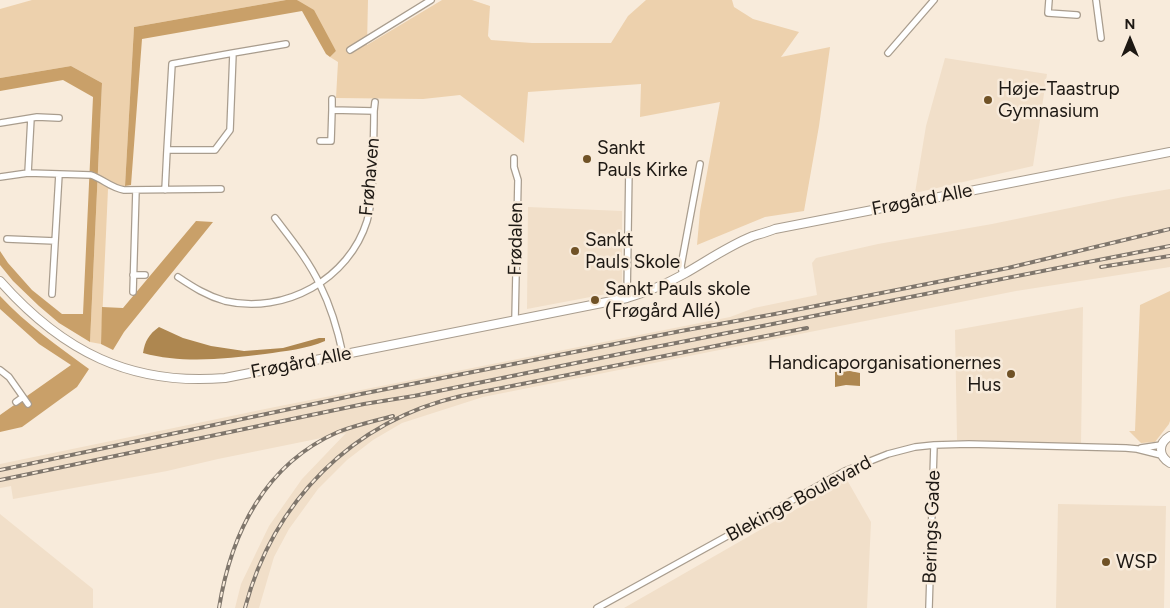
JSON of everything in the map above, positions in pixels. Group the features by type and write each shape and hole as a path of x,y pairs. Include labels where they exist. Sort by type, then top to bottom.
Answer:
{"street":[{"path":"350,50 431,0"},
{"path":"888,53 934,0"},
{"path":"1049,0 1048,13 1077,15"},
{"path":"1096,0 1101,38"},
{"path":"165,190 172,64 286,44"},
{"path":"167,150 215,150 230,130 233,53"},
{"path":"320,141 331,141 332,99"},
{"name":"Frøhaven","path":"178,277 205,294 226,301 264,303 299,295 320,284 342,266 352,252 367,220 372,194 374,102"},
{"name":"Frøhaven","path":"332,110 374,111"},
{"path":"0,123 37,117 59,118"},
{"path":"28,172 31,118"},
{"name":"Frøgård Alle","path":"0,282 18,302 48,328 78,349 110,364 153,376 180,380 225,378 627,298 654,289 684,275 739,243 775,229 1170,152"},
{"name":"Frødalen","path":"514,158 514,167 518,180 515,320"},
{"path":"684,275 681,266 700,164"},
{"path":"627,298 629,167"},
{"path":"0,177 28,172 91,175 117,189 124,190 221,189"},
{"path":"52,294 59,174"},
{"path":"133,292 136,190"},
{"path":"275,218 320,284 338,331 343,355"},
{"path":"7,239 55,241"},
{"path":"133,275 145,275"},
{"path":"0,370 9,377 28,404"},
{"path":"16,402 23,397"},
{"path":"1170,436 1161,445 1162,455 1170,463"},
{"name":"Blekinge Boulevard","path":"597,608 845,471 888,454 915,447 934,445 969,444 1137,449 1161,445"},
{"name":"Berings Gade","path":"930,608 934,445"},
{"name":"Blekinge Boulevard","path":"1137,449 1162,455"}],"shaded area":[{"path":"32,0 286,0 134,27 125,186 108,189 101,344 90,342 102,83 71,66 0,78 0,9"},
{"path":"286,0 297,0 314,10 336,51 330,57 326,54 302,11 142,39 131,185 125,186 134,27"},
{"path":"297,0 368,0 367,45 442,0 472,0 490,6 488,36 491,40 532,43 611,43 628,16 646,0 732,0 734,7 753,19 799,32 781,57 830,47 819,126 804,211 765,217 697,245 700,211 720,102 640,117 641,84 528,92 524,143 460,95 423,99 336,98 338,62 330,57 336,51"},
{"name":"Høje-Taastrup Gymnasium","path":"945,58 1047,74 1033,166 915,193 926,126"},
{"path":"71,66 102,83 90,342 59,323 39,306 13,281 0,265 0,251 32,290 62,314 83,314 93,97 63,80 0,91 0,78"},
{"path":"1170,189 1170,267 1016,291 483,397 402,423 373,440 347,460 318,489 289,529 274,557 259,608 235,608 241,584 269,526 302,479 346,433 167,471 13,499 11,486 0,488 0,464 270,408 730,317 754,308 817,295 812,263 816,258 878,244"},
{"name":"Sankt Pauls Skole","path":"528,207 622,211 622,291 527,309"},
{"path":"196,221 213,222 124,332 113,350 101,344 102,307 123,308"},
{"path":"1170,291 1170,421 1155,442 1141,443 1129,431 1135,431 1140,305"},
{"path":"0,296 32,326 89,369 77,387 22,427 0,432 0,415 71,365 39,344 0,309"},
{"path":"1083,307 1081,444 957,440 955,330"},
{"path":"159,327 183,338 211,346 244,351 283,348 319,338 325,338 325,341 288,351 219,359 173,358 143,353 148,338"},
{"path":"850,371 860,373 860,386 846,385 835,387 835,372"},
{"path":"847,480 871,522 867,608 624,608"},
{"path":"1058,504 1166,506 1164,608 1056,608"},
{"path":"0,514 93,589 93,608 0,608"}],"railway":[{"path":"0,470 361,394 1008,268 1170,229"},
{"path":"0,480 364,404 414,396 1170,246"},
{"path":"1101,267 1170,256"},
{"path":"245,608 258,569 275,534 297,501 323,472 352,446 385,425 422,408 461,396 807,328"},
{"path":"219,608 232,553 256,504 271,482 290,462 312,446 338,432 393,416"}],"place":[{"name":"Høje-Taastrup Gymnasium","path":"988,100"},
{"name":"Sankt Pauls Kirke","path":"587,159"},
{"name":"Sankt Pauls Skole","path":"575,251"},
{"name":"Sankt Pauls skole (Frøgård Allé)","path":"595,300"},
{"name":"Handicaporganisationernes Hus","path":"1011,374"},
{"name":"WSP","path":"1106,562"}]}
